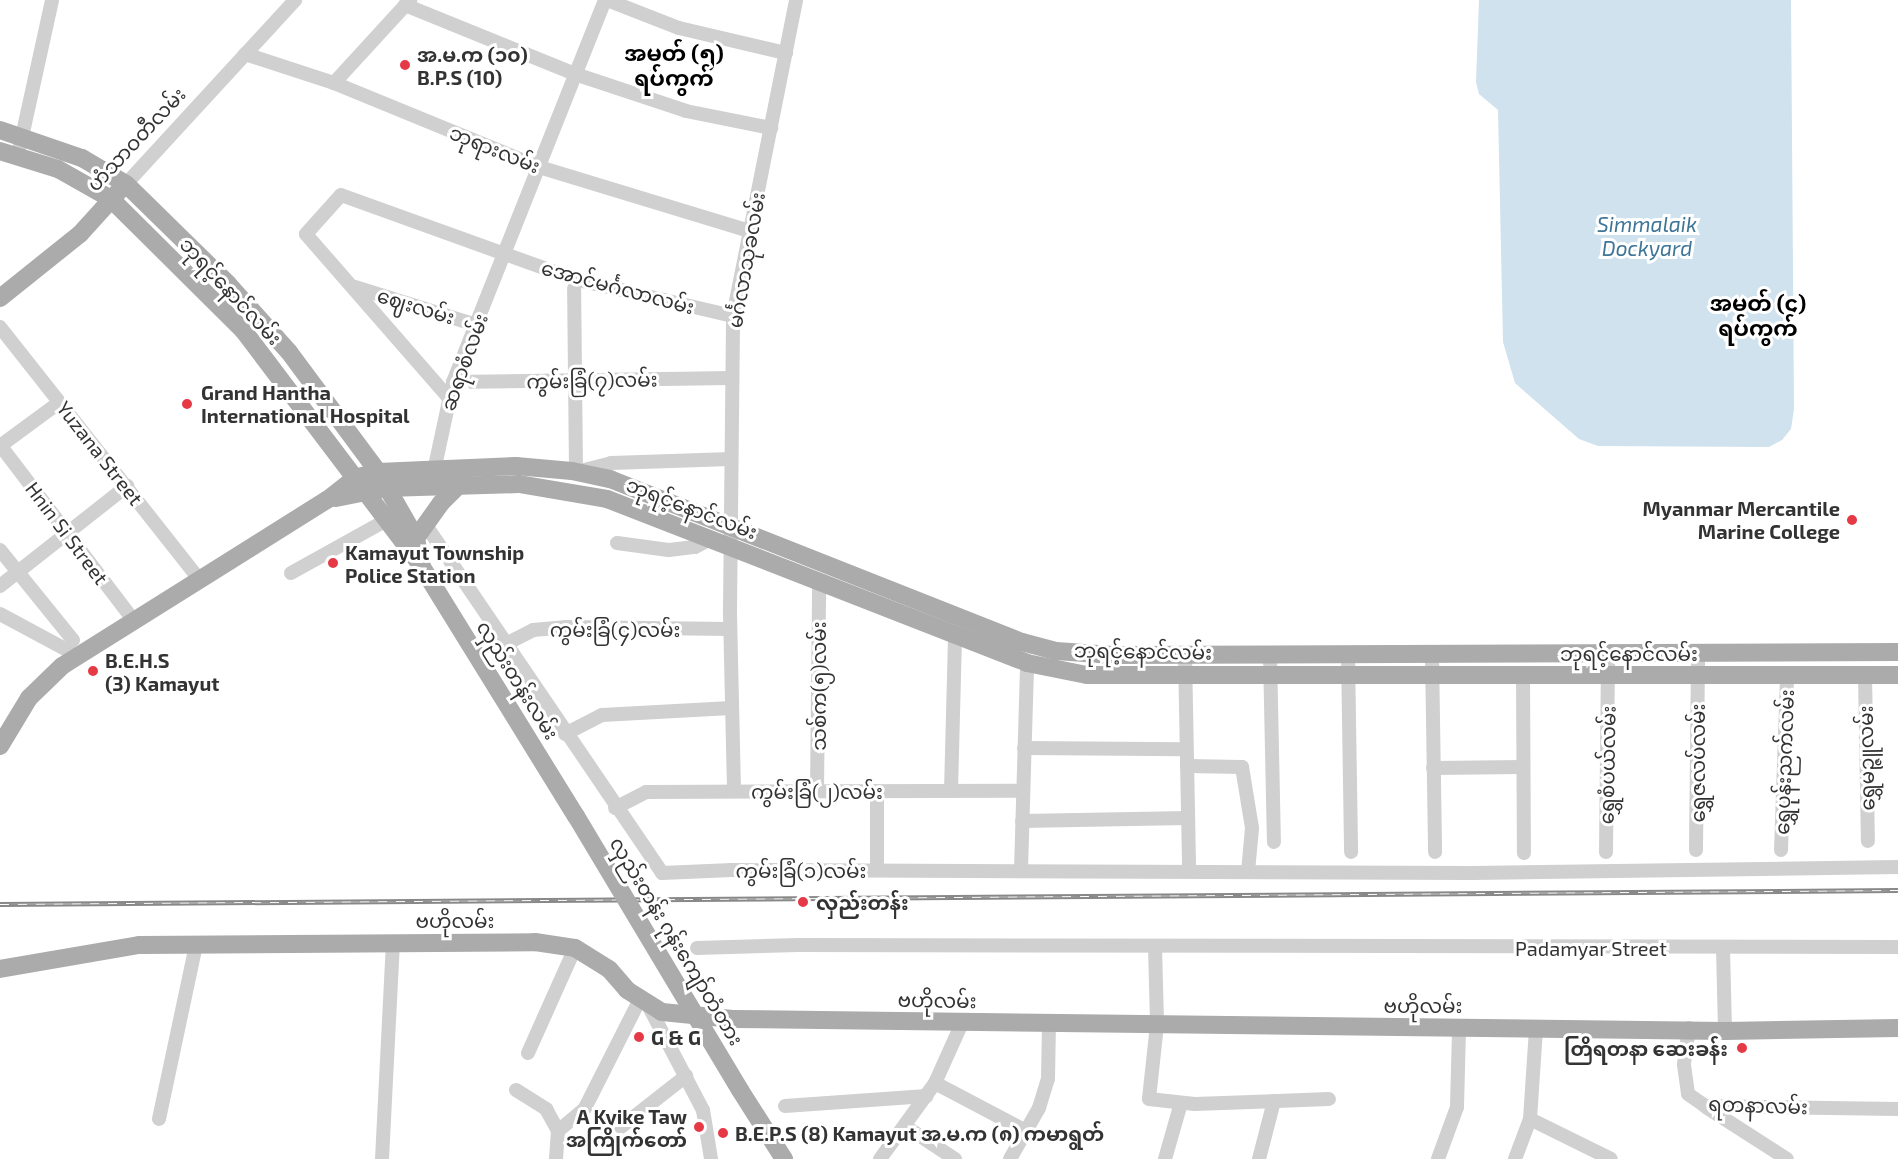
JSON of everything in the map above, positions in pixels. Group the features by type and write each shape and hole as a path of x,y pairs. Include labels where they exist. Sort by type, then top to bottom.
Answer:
{"main road":[{"name":"လှည်းတန်းလမ်း","path":"0,130 82,158 126,184 228,284 289,352 421,531 422,567"},
{"name":"ဘုရင့်နောင်လမ်း","path":"9,154 58,169 111,199 243,330 359,484 434,471 516,466 576,471 610,479 730,524 970,621 1056,651 1185,655 1698,655 1898,652"},
{"name":"ဟံသာဝတီလမ်း","path":"0,298 81,234 126,184"},
{"name":"ဘုရင့်နောင်လမ်း","path":"382,480 519,484 575,491 607,499 1027,663 1087,675 1608,677 1898,675"},
{"name":"လှည်းတန်းလမ်း","path":"359,484 384,521 422,567 576,816"},
{"path":"0,746 29,698 62,666 75,648 134,621 327,500 359,484"},
{"path":"421,531 460,484"},
{"path":"813,580 816,559"},
{"path":"884,608 891,589"},
{"path":"959,638 970,621"},
{"name":"လှည်းတန်း ဂုန်းကျော်တံတား","path":"576,816 740,1090 784,1159"},
{"name":"ဗဟိုလမ်း","path":"0,969 139,945 536,942 575,948 609,969 644,1002 662,1012 733,1020 1459,1028 1689,1028 1725,1031 1898,1028"},
{"path":"0,982 40,961"}],"street":[{"path":"9,154 22,136 52,0"},
{"name":"ဟံသာဝတီလမ်း","path":"126,184 296,0"},
{"path":"606,0 679,28 786,53"},
{"name":"ဆရာစံလမ်း","path":"434,471 453,382 606,0"},
{"name":"မင်္ဂလာသုခလမ်း","path":"734,790 730,629 733,316 796,0"},
{"path":"334,83 408,2 575,74 686,111 771,128"},
{"name":"ဘုရားလမ်း","path":"245,54 334,83 539,167 750,231"},
{"name":"အောင်မင်္ဂလာလမ်း","path":"355,287 306,234 341,195 574,279 733,316"},
{"path":"574,279 576,471 611,463 731,459"},
{"path":"355,287 448,397"},
{"name":"ဈေးလမ်း","path":"355,287 476,325"},
{"name":"Yuzana Street","path":"0,327 200,579"},
{"name":"ကွမ်းခြံ(၇)လမ်း","path":"453,382 732,378"},
{"path":"0,446 60,402"},
{"name":"Hnin Si Street","path":"0,446 134,621"},
{"path":"0,586 127,486"},
{"path":"291,573 384,521"},
{"path":"421,531 504,645 615,808"},
{"path":"616,543 669,550 695,547 710,539"},
{"path":"0,550 75,648"},
{"name":"သစ်က(၅)လမ်း","path":"813,580 817,790"},
{"path":"0,614 75,648"},
{"name":"ကွမ်းခြံ(၄)လမ်း","path":"504,645 533,630 567,627 730,629"},
{"path":"951,791 959,638"},
{"name":"ရွှေစံပယ်လမ်း","path":"1606,852 1608,654"},
{"path":"1748,654 1748,676"},
{"path":"1185,655 1189,871"},
{"path":"1270,655 1274,842"},
{"path":"1348,655 1351,852"},
{"path":"1432,655 1435,852"},
{"name":"ရွှေဇလပ်လမ်း","path":"1696,850 1698,655"},
{"path":"1021,870 1027,663"},
{"name":"ရွှေပုန်းညက်လမ်း","path":"1781,850 1787,674"},
{"path":"1523,675 1524,852"},
{"name":"ရွှေမဉ္ဇူလမ်း","path":"1865,675 1868,841"},
{"path":"565,734 602,715 732,708"},
{"path":"1024,748 1186,749"},
{"path":"1187,766 1242,767 1252,828 1248,872"},
{"path":"1433,768 1522,767"},
{"path":"877,870 878,791"},
{"name":"ကွမ်းခြံ(၂)လမ်း","path":"615,808 646,792 1023,791"},
{"name":"ကွမ်းခြံ(၁)လမ်း","path":"615,808 662,873 877,870 1248,872 1898,867"},
{"path":"1022,821 1188,818"},
{"path":"382,1159 393,942"},
{"path":"159,1119 196,945"},
{"name":"Padamyar Street","path":"697,948 738,945 1155,946 1284,949 1898,947"},
{"path":"1155,946 1157,1025 1149,1099 1182,1103 1329,1099"},
{"path":"528,1053 575,948"},
{"path":"1723,948 1725,1031"},
{"path":"644,1002 686,1076 706,1117 711,1159"},
{"path":"558,1131 585,1108 644,1002"},
{"path":"880,1159 935,1083 962,1023"},
{"path":"1010,1159 1039,1108 1048,1079 1050,1024"},
{"path":"1438,1159 1457,1107 1459,1028"},
{"path":"1515,1159 1530,1119 1536,1028"},
{"name":"ရတနာလမ်း","path":"1689,1028 1684,1065 1688,1094 1705,1106 1898,1109"},
{"path":"621,1127 686,1076"},
{"path":"935,1083 1026,1131"},
{"path":"516,1090 546,1110 558,1131 556,1159"},
{"path":"785,1106 927,1096"},
{"path":"1258,1159 1274,1101"},
{"path":"1165,1159 1182,1103"},
{"path":"1705,1106 1787,1159"},
{"path":"1530,1119 1611,1159"},
{"path":"905,1126 955,1159"}],"water":[{"name":"Simmalaik Dockyard","path":"1479,0 1791,0 1794,409 1791,429 1782,440 1769,447 1598,446 1579,439 1515,383 1503,342 1498,110 1479,94 1476,82"}],"railway":[{"path":"0,904 1898,890"}],"place":[{"name":"အ.မ.က (၁၀) B.P.S (10)","path":"405,65"},
{"name":"Grand Hantha International Hospital","path":"187,404"},
{"name":"Myanmar Mercantile Marine College","path":"1852,520"},
{"name":"Kamayut Township Police Station","path":"333,563"},
{"name":"B.E.H.S (3) Kamayut","path":"93,671"},
{"name":"လှည်းတန်း","path":"803,902"},
{"name":"G & G","path":"639,1037"},
{"name":"တြိရတနာ ဆေးခန်း","path":"1742,1048"},
{"name":"A Kyike Taw အကြိုက်တော်","path":"699,1127"},
{"name":"B.E.P.S (8) Kamayut အ.မ.က (၈) ကမာရွတ်","path":"723,1133"}],"district":[{"name":"အမှတ် (၅) ရပ်ကွက်","path":"674,64"},
{"name":"အမှတ် (၄) ရပ်ကွက်","path":"1758,314"}]}
